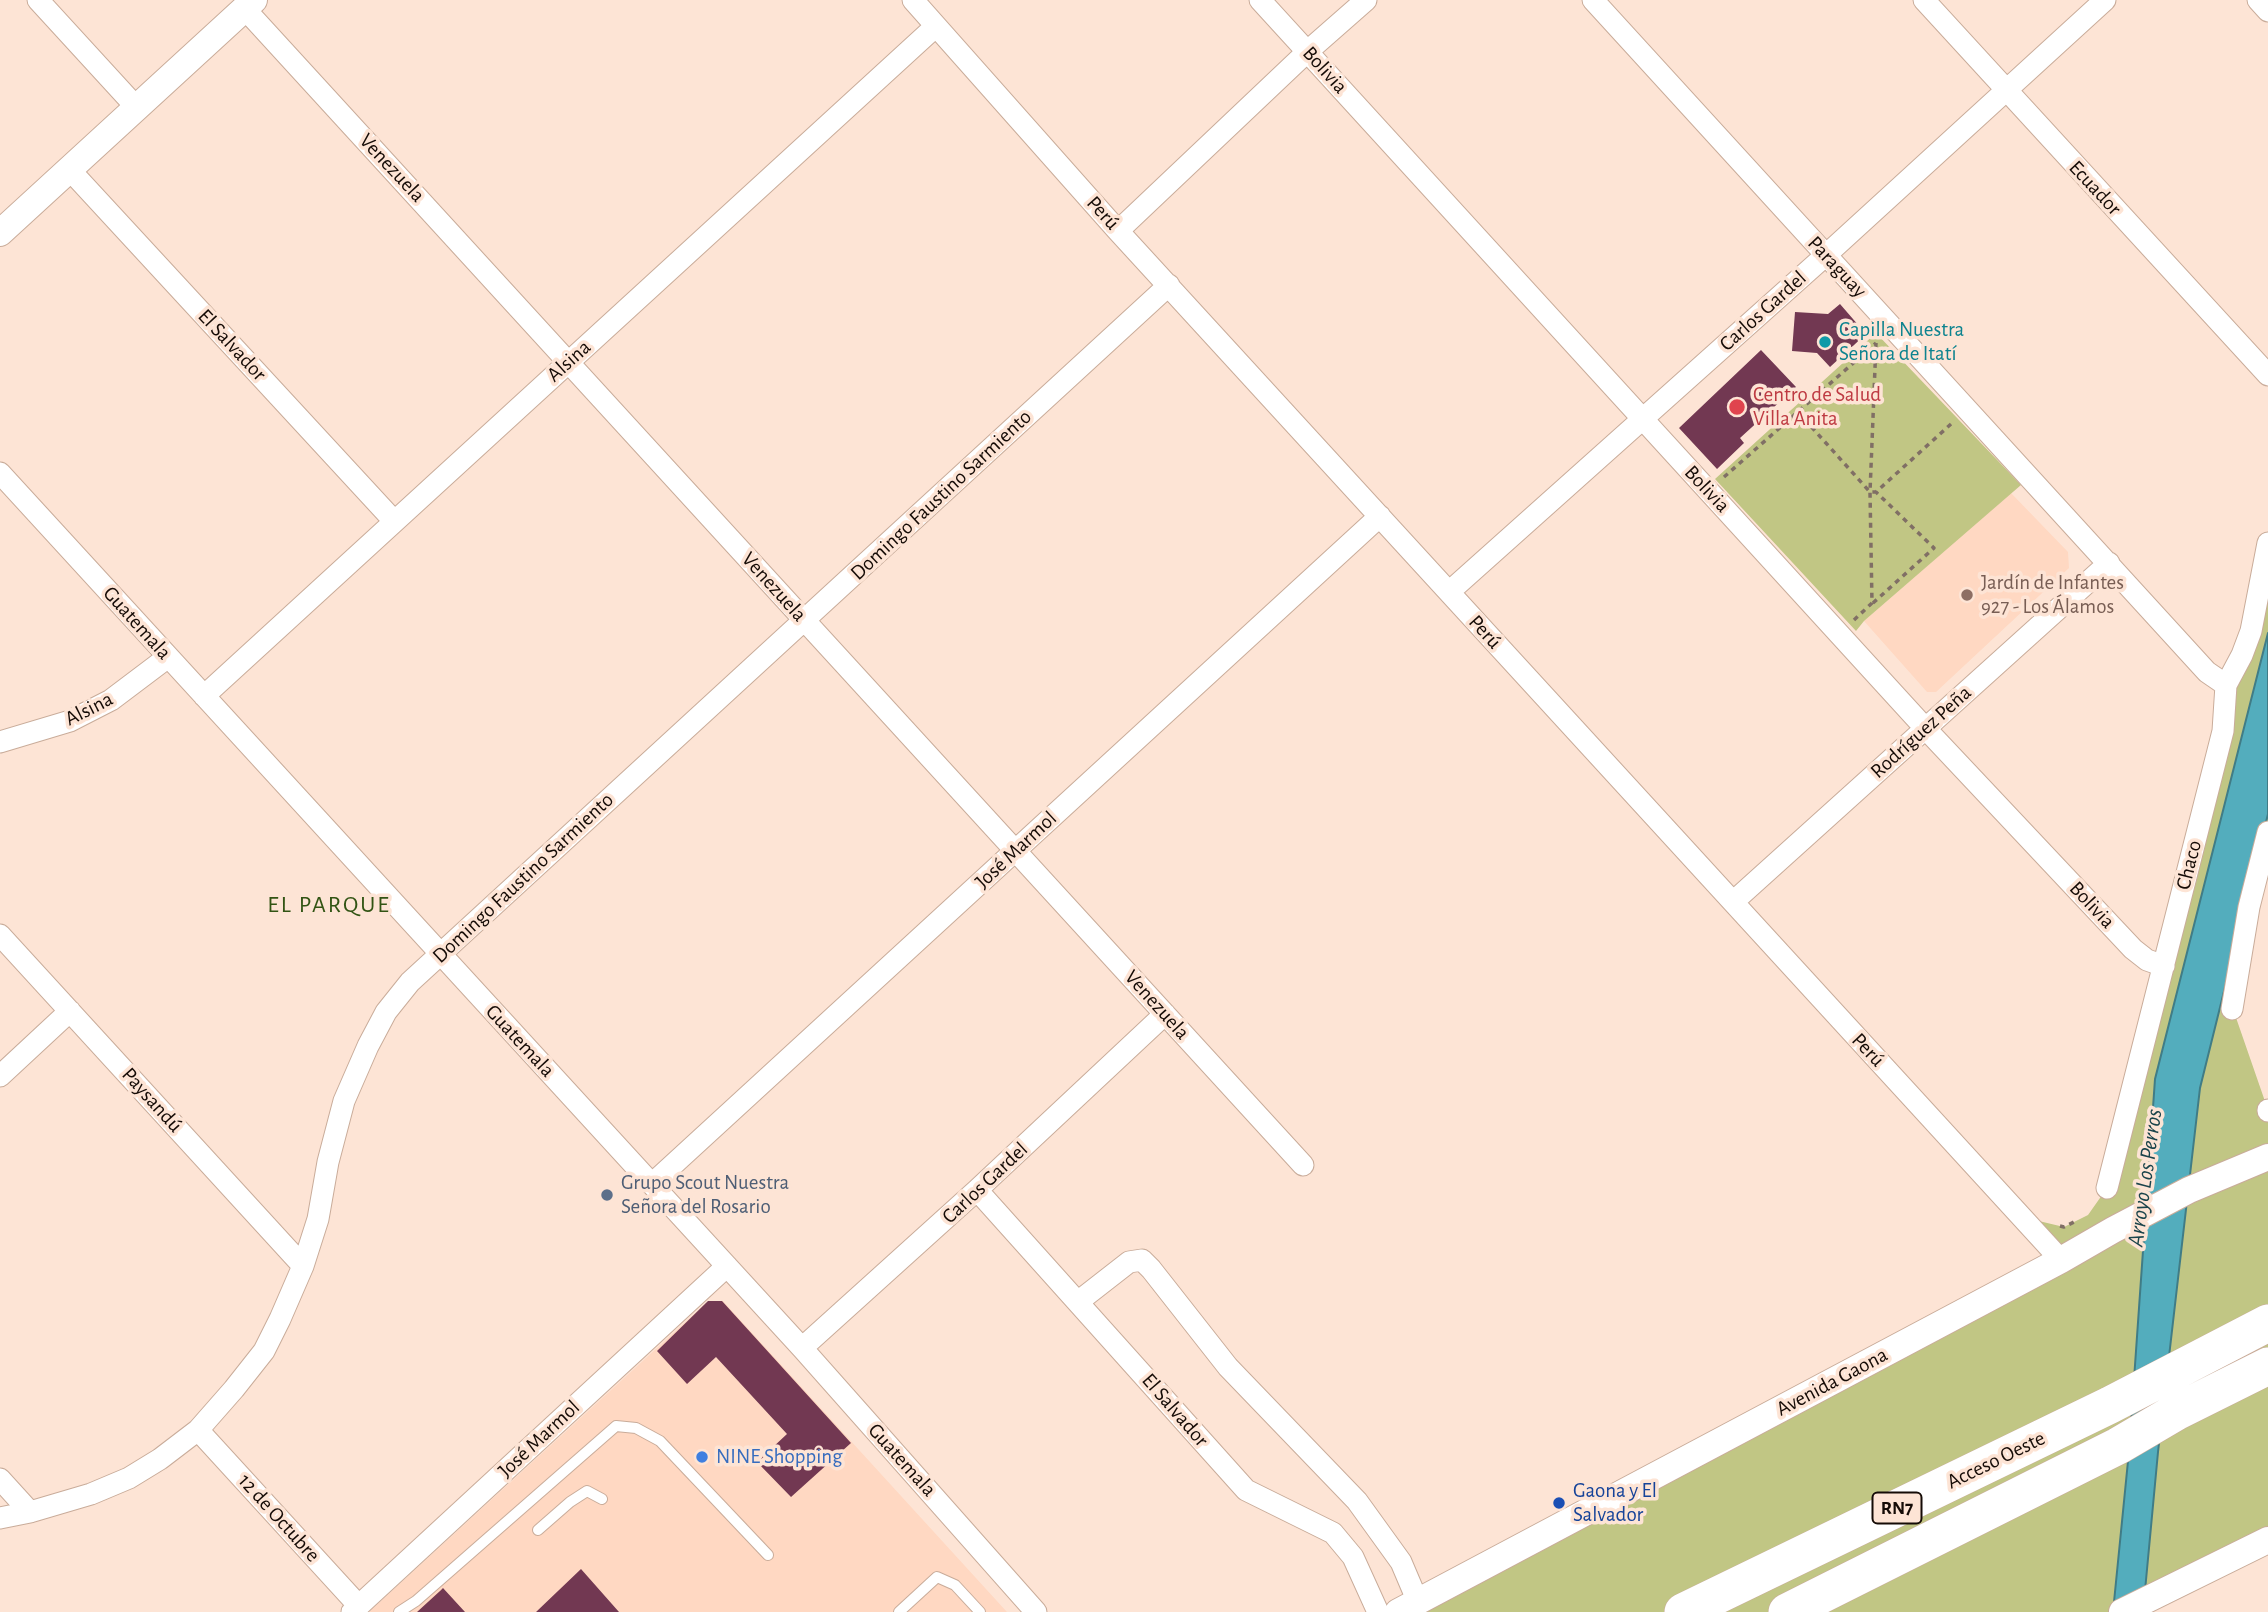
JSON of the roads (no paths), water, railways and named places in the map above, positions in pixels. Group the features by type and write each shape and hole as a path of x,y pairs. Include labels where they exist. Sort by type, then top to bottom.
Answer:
{"highway":[{"name":"Acceso Oeste","path":"1683,1612 2110,1405 2268,1323"},
{"name":"Acceso Oeste","path":"1787,1612 2118,1446 2176,1412 2268,1366"}],"street":[{"path":"38,0 136,108"},
{"name":"Perú","path":"913,0 1118,231 2061,1260"},
{"name":"Bolivia","path":"1260,0 1926,728 2133,949 2147,960 2164,967"},
{"path":"1118,231 1308,51 1366,0"},
{"name":"Paraguay","path":"1593,0 2207,672 2226,685"},
{"name":"Ecuador","path":"1924,0 2268,375"},
{"name":"Carlos Gardel","path":"1450,592 2105,0"},
{"path":"2258,0 2268,11"},
{"path":"0,233 250,4"},
{"name":"Venezuela","path":"250,4 569,361 1303,1165"},
{"name":"Alsina","path":"204,696 936,26"},
{"name":"El Salvador","path":"69,169 394,521"},
{"name":"Domingo Faustino Sarmiento","path":"0,1518 91,1494 129,1478 160,1459 198,1430 264,1351 303,1266 318,1219 335,1131 344,1101 386,1012 410,982 1169,285"},
{"name":"Guatemala","path":"0,473 802,1348 1036,1612"},
{"name":"José Marmol","path":"652,1184 1380,516"},
{"name":"Chaco","path":"2107,1188 2222,731 2226,685 2251,631 2268,543"},
{"name":"Rodríguez Peña","path":"1732,902 2109,563"},
{"name":"Alsina","path":"0,742 80,716 111,700 168,657"},
{"path":"2232,1009 2249,907 2268,832"},
{"name":"Paysandú","path":"0,935 303,1266"},
{"path":"0,1076 70,1011"},
{"name":"Carlos Gardel","path":"802,1348 977,1190 1165,1014"},
{"name":"Avenida Gaona","path":"1408,1607 2189,1190 2268,1157"},
{"name":"El Salvador","path":"977,1190 1246,1490 1333,1534 1353,1557 1378,1612"},
{"path":"1079,1301 1129,1262 1142,1260 1228,1367 1357,1501 1401,1562 1408,1607"},
{"name":"José Marmol","path":"355,1609 727,1266"},
{"name":"12 de Octubre","path":"198,1430 355,1609"},
{"path":"0,1479 30,1512"},
{"path":"2122,1612 2268,1541"}],"lane":[{"path":"399,1612 416,1601 616,1426 636,1428 660,1441 768,1555"},
{"path":"538,1530 587,1491 602,1499"},
{"path":"899,1612 937,1577 955,1585 980,1612"}],"water":[{"path":"2268,633 2268,814 2200,1088 2158,1452 2143,1612 2113,1612 2129,1451 2155,1079"}],"place":[{"name":"Capilla Nuestra Señora de Itatí","path":"1825,342"},
{"name":"Centro de Salud Villa Anita","path":"1737,407"},
{"name":"Jardín de Infantes 927 - Los Álamos","path":"1967,595"},
{"name":"Grupo Scout Nuestra Señora del Rosario","path":"607,1195"},
{"name":"NINE Shopping","path":"702,1457"},
{"name":"Gaona y El Salvador","path":"1559,1503"}],"district":[{"name":"EL PARQUE","path":"329,905"}],"water label":[{"name":"Arroyo Los Perros","path":"2145,1178"}]}
